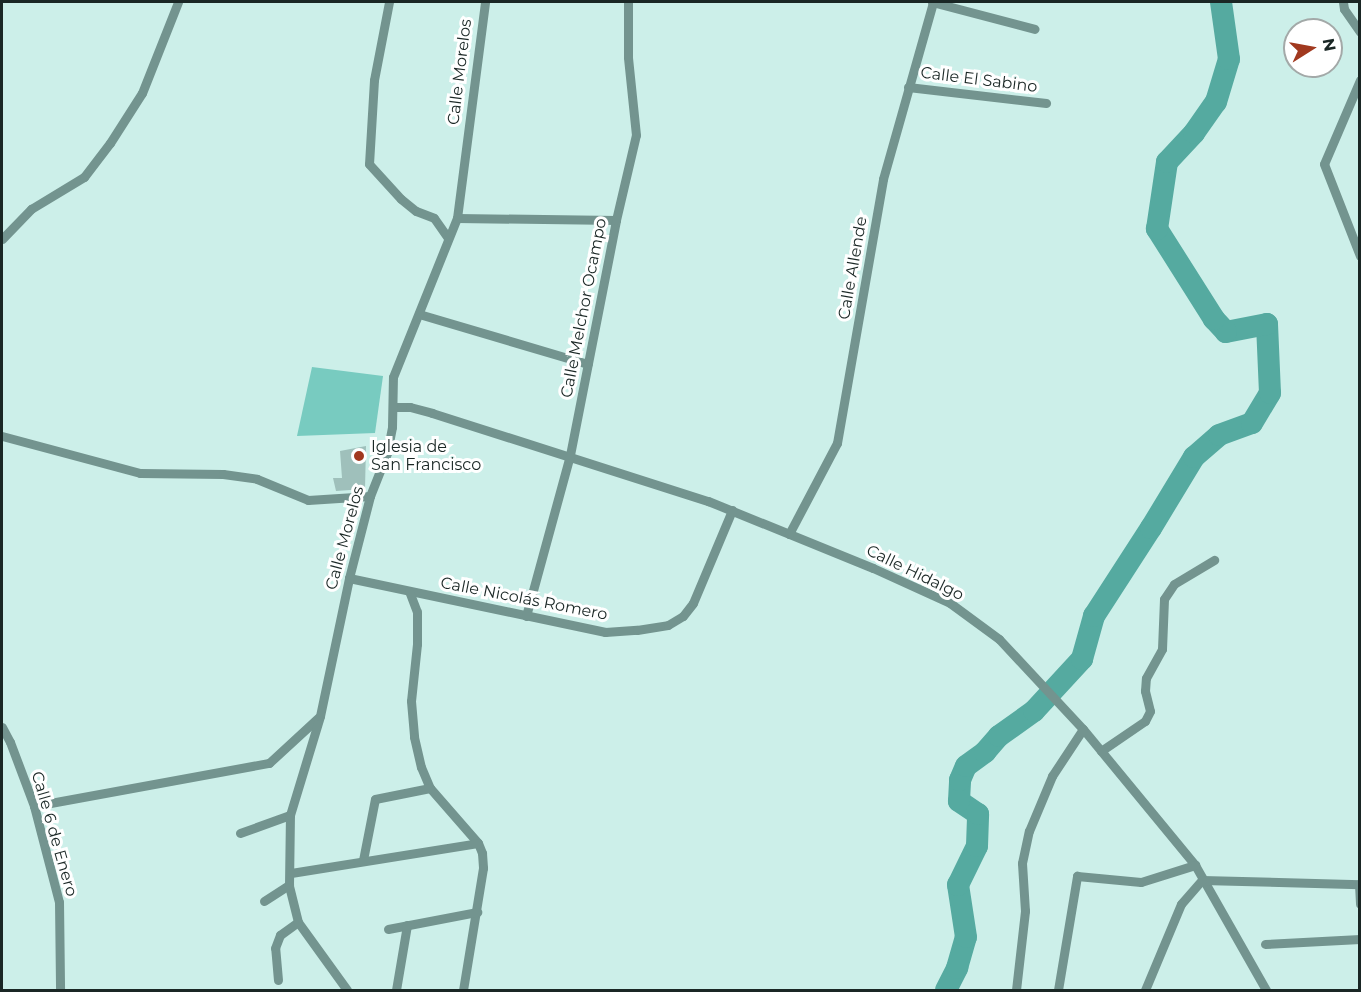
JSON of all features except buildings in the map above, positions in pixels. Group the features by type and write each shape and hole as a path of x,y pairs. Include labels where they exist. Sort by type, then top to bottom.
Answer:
{"street":[{"path":"2,239 31,209 84,177 110,143 142,93 178,2"},
{"path":"389,2 374,80 369,164 401,199 416,211 434,218 448,238"},
{"name":"Calle Morelos","path":"289,885 291,873 290,815 320,716 349,578 370,496 387,453 393,427 393,377 457,218 484,2"},
{"name":"Calle Melchor Ocampo","path":"526,616 570,456 616,220 636,135 628,57 628,2"},
{"path":"933,2 1035,29"},
{"name":"Calle Allende","path":"789,534 837,443 883,179 933,2"},
{"path":"1344,5 1359,32"},
{"path":"1359,80 1324,164 1356,237 1359,254"},
{"name":"Calle El Sabino","path":"908,87 1046,103"},
{"path":"457,218 616,220"},
{"path":"419,314 588,364"},
{"name":"Calle Hidalgo","path":"393,406 410,407 570,456 732,510 950,603 999,639 1082,728 1195,865 1266,990"},
{"path":"2,436 140,473 223,474 257,479 308,500 370,496"},
{"name":"Calle Nicolás Romero","path":"349,578 605,632 668,625 683,616 693,603 732,510"},
{"path":"1101,751 1145,721 1150,711 1145,691 1146,678 1162,649 1164,599 1174,584 1214,560"},
{"path":"409,591 417,612 417,644 411,701 414,737 430,788 478,843 483,868 464,990"},
{"path":"34,806 269,763 320,716"},
{"name":"Calle 6 de Enero","path":"2,727 34,806 59,902 60,990"},
{"path":"1016,990 1025,911 1023,863 1029,831 1052,776 1082,728"},
{"path":"363,860 375,798 430,788"},
{"path":"240,833 290,815"},
{"path":"291,873 478,843"},
{"path":"1058,990 1077,876 1141,882 1195,865"},
{"path":"1145,990 1181,904 1202,880 1359,884 1359,904"},
{"path":"264,901 289,885 298,922 346,990"},
{"path":"388,929 477,912"},
{"path":"278,980 275,948 280,935 298,922"},
{"path":"396,990 407,925"},
{"path":"1265,945 1359,939"}],"shaded area":[{"path":"312,367 383,376 375,433 297,436"}],"waterway":[{"path":"946,990 957,968 966,937 958,885 977,846 978,814 959,801 960,780 966,766 985,752 999,736 1034,711 1082,659 1094,616 1194,457 1219,435 1252,423 1270,393 1267,324 1226,332 1214,319 1157,229 1167,162 1194,133 1216,102 1229,59 1221,2"}],"place":[{"name":"Iglesia de San Francisco","path":"359,456"}]}
